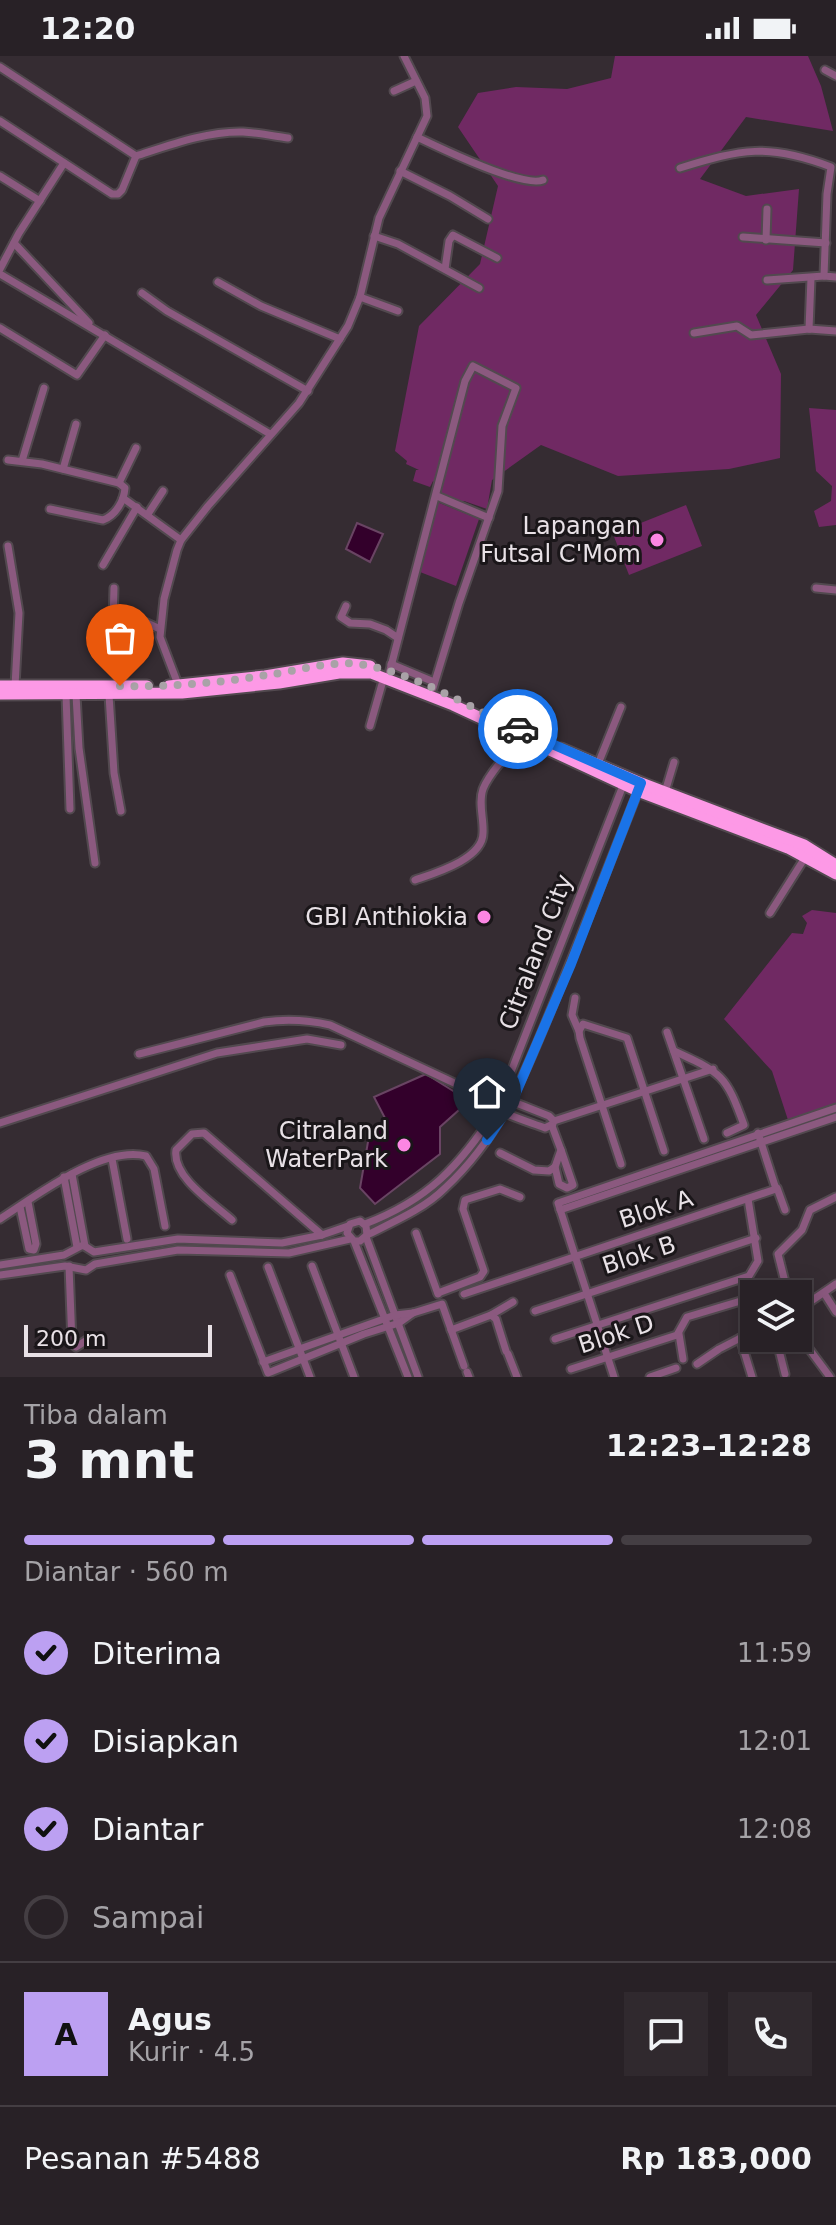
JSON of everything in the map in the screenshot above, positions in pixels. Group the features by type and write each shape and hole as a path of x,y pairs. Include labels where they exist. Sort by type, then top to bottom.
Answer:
{"highway":[{"path":"0,686 51,690 71,695 109,695 266,684 353,671 409,676 434,685 519,733 598,764 625,781"},
{"path":"388,673 625,781 806,856 836,874"},
{"path":"0,694 51,690 180,689"},
{"path":"639,787 665,792 804,845 836,865"}],"street":[{"path":"180,689 160,642 171,566 181,540 308,391 354,315 374,236 427,108 404,56"},
{"path":"0,67 136,156 222,134 246,132 288,138"},
{"path":"825,70 836,76"},
{"path":"394,91 416,81"},
{"path":"0,121 112,194 118,194 126,183 136,156"},
{"path":"417,137 506,174 534,182 543,180"},
{"path":"680,168 750,150 779,151 830,167 824,276"},
{"path":"64,163 14,243 0,272 270,434"},
{"path":"400,171 488,219"},
{"path":"0,176 40,201"},
{"path":"766,240 767,209"},
{"path":"445,269 449,241 453,235 497,258"},
{"path":"374,236 398,244 479,288"},
{"path":"743,237 826,243"},
{"path":"14,243 91,325"},
{"path":"767,280 836,277"},
{"path":"809,329 811,278"},
{"path":"218,282 261,306 340,339"},
{"path":"142,293 167,311 308,391"},
{"path":"360,297 398,311"},
{"path":"694,333 737,326 751,335 809,329 836,331"},
{"path":"0,328 77,375 105,335"},
{"path":"370,726 398,638 465,381 473,366 516,388 502,426 498,491 434,685"},
{"path":"22,461 44,388"},
{"path":"63,469 76,424"},
{"path":"119,483 136,448"},
{"path":"8,460 63,469 119,483 125,488 113,514 103,520 50,509"},
{"path":"148,514 163,491"},
{"path":"437,496 489,518"},
{"path":"123,498 181,540"},
{"path":"103,565 137,507"},
{"path":"8,546 19,613 15,686"},
{"path":"112,656 114,588"},
{"path":"816,588 836,590"},
{"path":"346,606 341,617 350,623 370,624 398,638"},
{"path":"114,608 160,629"},
{"path":"70,809 71,695"},
{"path":"71,695 95,863"},
{"path":"109,695 114,773 121,811"},
{"path":"598,764 621,707"},
{"path":"415,880 446,870 480,844 484,835 481,795 488,779 512,750 519,733"},
{"path":"665,792 674,762"},
{"name":"Citraland City","path":"94,1252 178,1239 282,1243 322,1235 357,1221 365,1224 416,1200 433,1188 496,1110 625,781"},
{"name":"Citraland City","path":"0,1275 72,1266 86,1270 95,1264 178,1250 270,1255 360,1241 444,1190 468,1165 512,1102 639,787"},
{"path":"770,913 806,856"},
{"path":"582,887 598,894"},
{"path":"575,998 572,1015 621,1164"},
{"path":"139,1054 212,1034 283,1020 319,1022 465,1088 505,1115 545,1128 602,1104 713,1069"},
{"path":"579,1031 583,1024 590,1024 627,1038 664,1151"},
{"path":"667,1032 704,1139"},
{"path":"212,1034 217,1053"},
{"path":"202,1037 207,1056"},
{"path":"0,1123 217,1053 307,1039 341,1045"},
{"path":"674,1051 713,1069 730,1088 744,1125 727,1133"},
{"path":"465,1088 481,1089 549,1116 553,1123 573,1185 567,1188 559,1184 555,1167 561,1150"},
{"path":"614,1377 558,1203 760,1137 836,1108"},
{"path":"760,1137 836,1117"},
{"path":"232,1220 177,1167 176,1150 192,1134 204,1133 322,1235"},
{"path":"760,1137 785,1210"},
{"path":"500,1153 541,1172 555,1167"},
{"path":"0,1219 68,1176 112,1159 138,1154 151,1160 165,1226"},
{"path":"112,1159 127,1239"},
{"path":"68,1176 78,1248 72,1259 72,1343 76,1347 87,1340"},
{"name":"Blok A","path":"464,1294 777,1188"},
{"path":"438,1293 480,1277 484,1271 463,1209 465,1200 496,1189 520,1197"},
{"path":"784,1280 779,1251 802,1230 810,1210 836,1197"},
{"path":"555,1339 749,1276 758,1261 748,1199"},
{"path":"24,1205 36,1244 34,1250 29,1249 24,1205"},
{"path":"365,1224 366,1236 418,1377"},
{"path":"348,1226 347,1233 364,1266 408,1377"},
{"path":"416,1233 466,1372"},
{"path":"308,1238 310,1249"},
{"name":"Blok B","path":"535,1311 756,1238"},
{"path":"0,1265 64,1255 78,1248 94,1252 95,1264"},
{"path":"364,1266 376,1262"},
{"path":"312,1266 354,1377"},
{"path":"268,1267 310,1377"},
{"path":"230,1275 269,1373 304,1360 340,1340"},
{"path":"812,1301 836,1284"},
{"path":"824,1293 836,1312"},
{"name":"Blok D","path":"571,1369 679,1334 687,1317 740,1301"},
{"path":"451,1330 491,1315 513,1302"},
{"path":"263,1362 299,1348 340,1340 442,1304"},
{"path":"491,1315 496,1319 517,1377"},
{"path":"679,1334 683,1359"},
{"path":"697,1364 740,1338"},
{"path":"744,1352 752,1377"},
{"path":"780,1352 785,1374"},
{"path":"811,1352 830,1377"},
{"path":"650,1377 676,1368"}],"shaded area":[{"path":"615,56 808,56 821,86 833,131 746,117 700,179 746,196 799,189 793,270 756,315 781,374 780,458 729,469 618,476 541,445 492,480 487,509 464,501 460,503 442,493 433,481 430,487 413,481 416,470 419,470 406,464 407,461 395,451 419,326 480,264 498,186 458,127 478,93 516,87 567,89 611,78"},
{"path":"809,408 836,410 836,525 819,527 814,511 831,501 832,486 816,471"},
{"path":"437,502 479,519 456,586 420,572"},
{"name":"Lapangan Futsal C'Mom","path":"686,505 702,546 629,575 613,534"},
{"path":"357,523 383,534 370,562 346,549"},
{"path":"812,910 836,913 836,1103 788,1120 772,1071 724,1019 792,933 803,934 807,923 802,916"},
{"name":"Citraland WaterPark","path":"426,1074 458,1094 460,1109 440,1127 440,1154 375,1204 360,1188 369,1136 386,1120 374,1097"}],"way so far":[{"path":"120,686 179,685 265,676 343,663 365,665 433,688 518,729"}],"place":[{"name":"Lapangan Futsal C'Mom","path":"657,540"},
{"name":"GBI Anthiokia","path":"484,917"},
{"name":"Citraland WaterPark","path":"404,1145"}],"route":[{"path":"487,1140 512,1102 571,964 641,783 518,729"}]}
